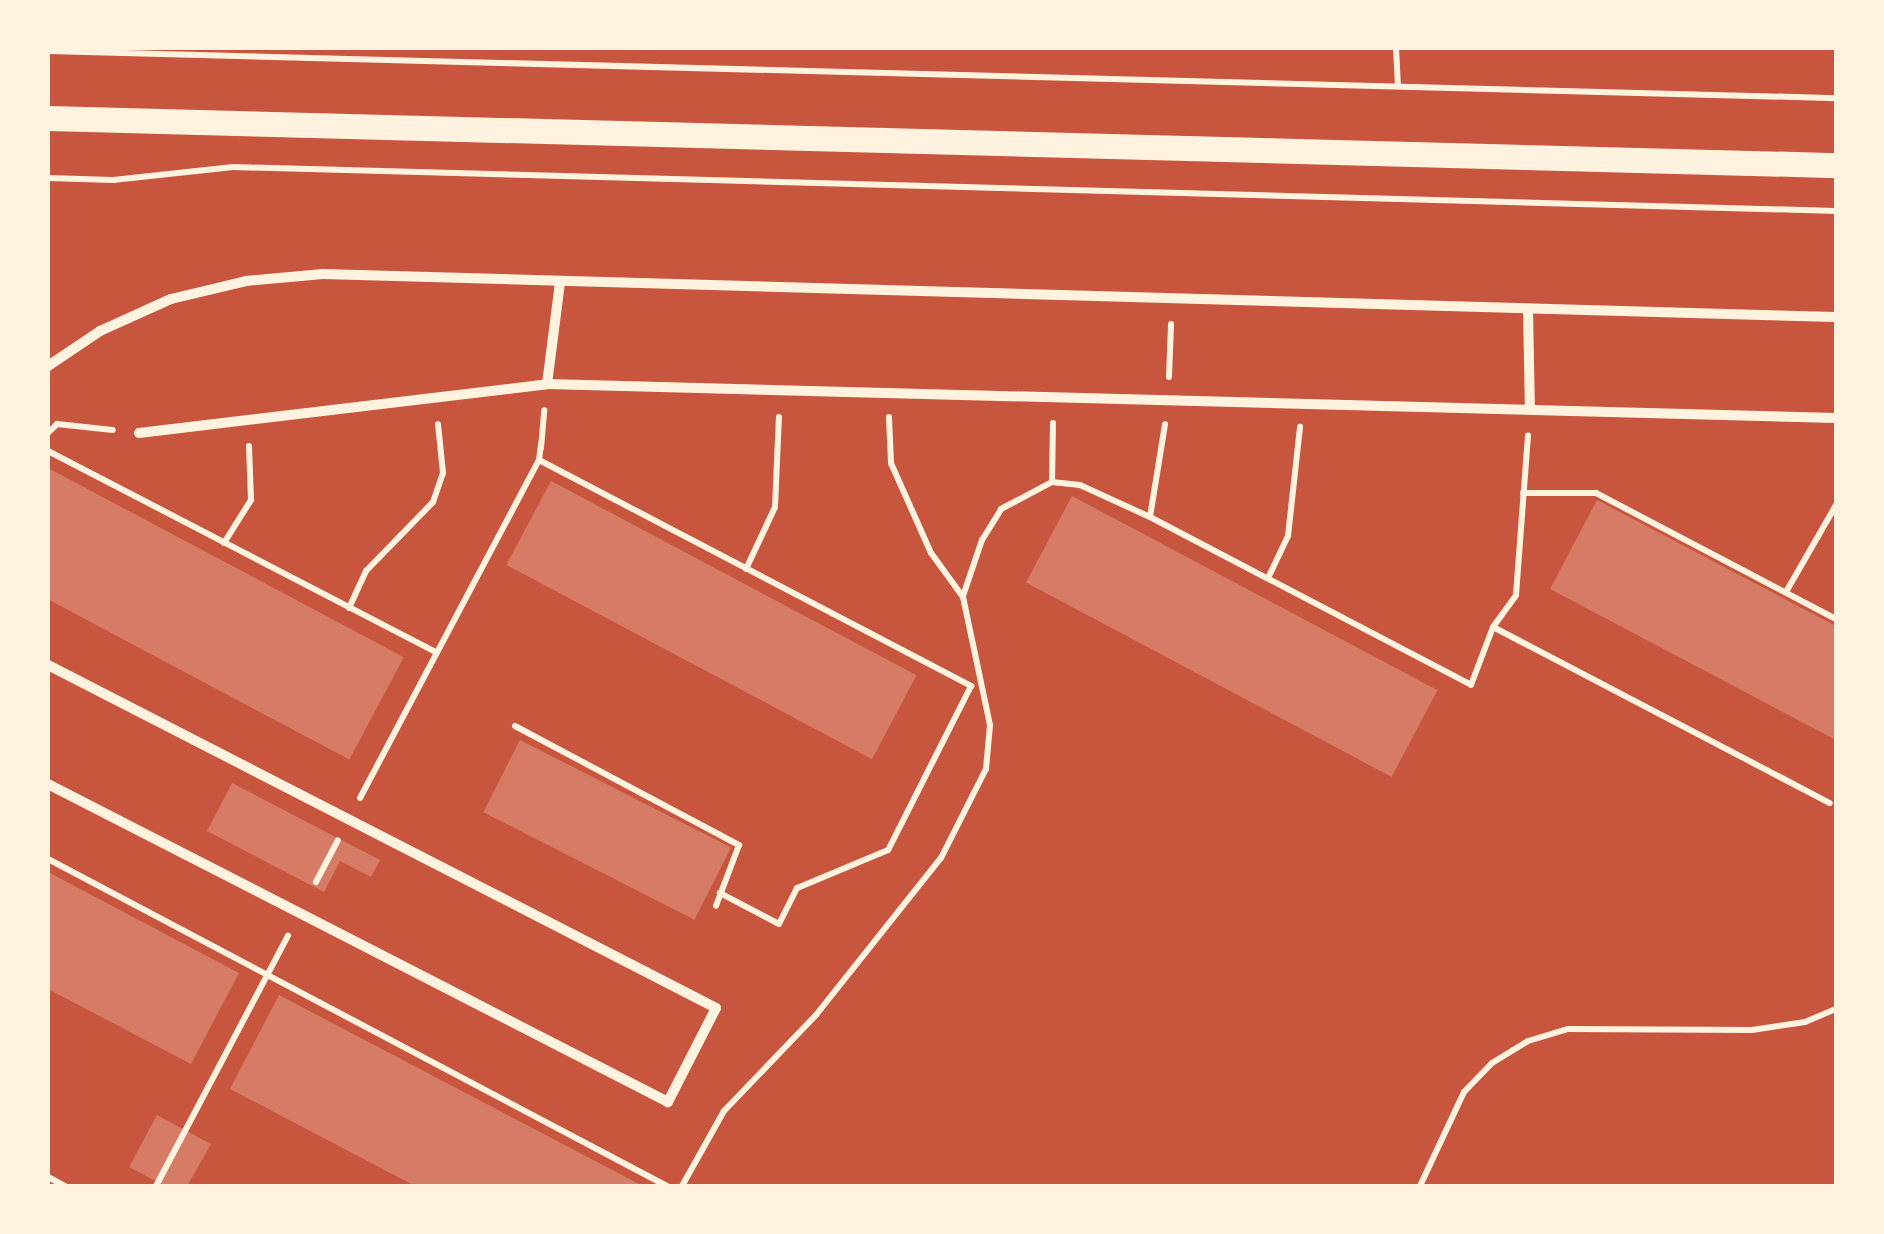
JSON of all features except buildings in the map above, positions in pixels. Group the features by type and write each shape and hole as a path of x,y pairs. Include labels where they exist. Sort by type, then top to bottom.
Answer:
{"main road":[{"path":"48,118 1836,165"}],"street":[{"path":"48,366 100,331 171,300 246,281 323,274 1836,317"},
{"path":"547,384 560,283"},
{"path":"1528,308 1530,409"},
{"path":"139,433 547,384 1836,418"},
{"path":"48,665 716,1008 668,1102 48,784"}],"path":[{"path":"1396,48 1398,86"},
{"path":"48,51 1836,98"},
{"path":"48,178 113,180 234,166 1836,211"},
{"path":"316,882 540,460 547,384"},
{"path":"746,569 775,508 780,391"},
{"path":"682,1186 724,1111 816,1016 940,858 971,808 986,769 990,725 963,597 931,552 891,464 888,394"},
{"path":"349,608 366,571 432,502 443,473 436,398"},
{"path":"1052,482 1053,398"},
{"path":"1269,576 1288,536 1301,404"},
{"path":"963,597 982,540 1002,509 1052,482 1080,485 1269,576 1471,684 1493,627 1516,595 1530,409"},
{"path":"224,544 256,482 245,420"},
{"path":"48,433 58,424 139,433"},
{"path":"48,451 437,654"},
{"path":"540,460 971,686 888,850 797,888 779,924 720,894"},
{"path":"1523,492 1596,493 1836,619"},
{"path":"1786,592 1836,505"},
{"path":"1493,627 1830,804"},
{"path":"515,726 739,845 716,906"},
{"path":"48,859 667,1186"},
{"path":"156,1186 283,946"},
{"path":"1420,1186 1464,1092 1492,1062 1528,1041 1596,1028 1752,1030 1836,1009"},
{"path":"48,1177 66,1186"}]}
